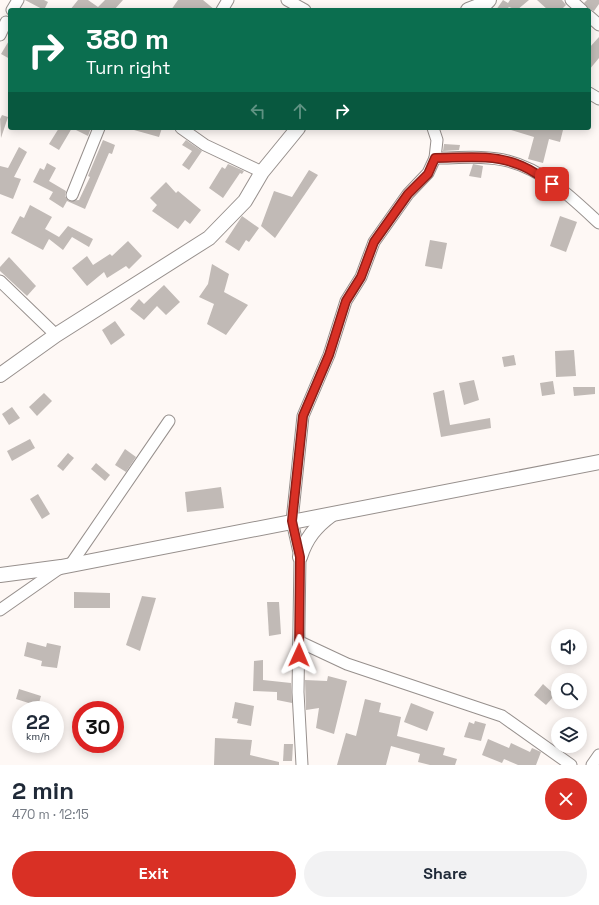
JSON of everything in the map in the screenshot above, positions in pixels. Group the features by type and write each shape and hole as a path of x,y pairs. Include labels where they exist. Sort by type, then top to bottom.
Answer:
{"street":[{"path":"287,0 301,8"},
{"path":"571,0 580,8"},
{"path":"474,8 486,4"},
{"path":"591,18 599,25"},
{"path":"0,35 6,19"},
{"path":"72,195 98,130"},
{"path":"184,130 205,145 262,172"},
{"path":"0,375 56,335 209,238 245,201 262,172 296,130"},
{"path":"302,765 298,692 300,642 300,557 292,521 303,416 329,355 346,301 361,277 377,236 408,194 428,174 435,158 436,140 434,130"},
{"path":"435,158 488,158 518,164 564,190 599,223"},
{"path":"0,281 56,335"},
{"path":"0,610 66,566 170,421"},
{"path":"0,575 66,566 599,462"},
{"path":"300,557 305,542 314,530 334,513"},
{"path":"300,642 347,664 502,716 571,765"},
{"path":"592,765 599,755"}],"building":[{"path":"25,0 44,0 48,2 45,8 40,8"},
{"path":"78,0 88,0 98,7 105,0 123,0 116,8 72,8"},
{"path":"178,0 203,0 213,8 172,8"},
{"path":"503,0 508,3 510,0 529,0 519,8 497,8"},
{"path":"537,0 562,0 566,5 563,8 546,8"},
{"path":"587,0 599,0 599,4 594,11 591,10 591,8 588,8 584,3"},
{"path":"599,37 599,58 591,68 591,46"},
{"path":"8,42 8,58 1,54"},
{"path":"2,115 8,117 1,138 0,119"},
{"path":"58,130 71,130 59,150 49,144"},
{"path":"76,130 90,130 88,136"},
{"path":"134,130 161,130 159,137"},
{"path":"511,130 563,130 560,142 549,139 543,163 528,159 534,137"},
{"path":"103,140 115,145 112,154 109,153 85,209 67,201 63,208 49,199 53,192 33,182 40,168 44,170 47,163 56,168 49,181 66,191 65,196 69,201 79,200 90,177 88,176"},
{"path":"186,140 202,151 189,170 182,165 192,151 182,145"},
{"path":"444,144 460,145 459,150 443,151"},
{"path":"19,147 27,152 14,177 21,179 13,199 0,194 0,166 8,168"},
{"path":"228,164 244,171 242,174 240,173 223,198 209,188 222,167 225,169"},
{"path":"473,164 483,166 481,178 469,176"},
{"path":"309,170 318,175 275,238 261,226 274,191 292,197"},
{"path":"166,182 176,193 178,191 201,210 190,224 185,220 178,229 152,211 157,205 150,198"},
{"path":"30,205 52,217 45,229 59,237 68,226 93,239 89,247 72,237 63,250 49,239 43,250 11,233 20,216 24,218"},
{"path":"242,216 259,228 249,242 246,240 239,251 225,242"},
{"path":"560,216 577,222 566,252 550,246"},
{"path":"430,240 447,243 442,269 425,266"},
{"path":"128,241 142,256 129,269 126,266 107,278 104,272 87,286 72,268 87,256 93,265 110,254 112,256"},
{"path":"9,257 36,286 27,296 0,271 0,267"},
{"path":"212,264 229,274 224,292 248,305 226,335 207,324 214,304 199,297 208,284"},
{"path":"164,285 180,302 166,315 157,306 144,320 130,309 139,299 144,304"},
{"path":"115,321 125,335 111,345 102,330"},
{"path":"574,350 576,376 556,377 555,351"},
{"path":"514,355 516,365 504,367 502,357"},
{"path":"474,380 479,400 464,405 459,383"},
{"path":"553,381 555,394 542,396 540,383"},
{"path":"573,387 595,387 595,394 574,396"},
{"path":"444,390 450,425 490,418 491,428 441,437 433,393"},
{"path":"44,393 52,401 37,416 29,407"},
{"path":"12,407 20,418 9,425 2,414"},
{"path":"30,439 35,448 12,461 7,451"},
{"path":"125,449 136,457 126,472 115,465"},
{"path":"68,453 74,458 63,471 57,466"},
{"path":"96,463 110,475 105,481 91,469"},
{"path":"221,487 224,508 187,512 185,492"},
{"path":"38,494 50,514 42,519 30,499"},
{"path":"74,592 110,593 110,608 74,608"},
{"path":"142,596 156,598 140,651 126,645"},
{"path":"267,602 279,602 281,634 269,636"},
{"path":"27,642 46,647 47,643 61,646 57,668 41,666 42,661 24,656"},
{"path":"263,660 263,680 291,683 292,703 277,700 277,692 253,691 254,661"},
{"path":"328,676 347,681 334,734 316,728 319,708 306,710 305,680 327,681"},
{"path":"543,684 551,691 551,699 546,705 534,695"},
{"path":"19,689 41,696 40,701 22,701 16,699"},
{"path":"365,699 381,703 379,712 401,717 397,736 445,748 443,755 457,759 455,765 430,765 418,762 420,754 391,746 386,765 337,765 346,733 356,736"},
{"path":"235,702 254,706 251,726 237,723 238,719 232,718"},
{"path":"411,703 434,712 427,731 404,722"},
{"path":"475,721 486,724 481,741 464,737 469,722 474,724"},
{"path":"215,738 252,740 250,755 279,762 279,765 214,765"},
{"path":"488,739 509,748 511,743 530,752 532,748 541,752 536,765 518,765 504,759 502,763 482,755"},
{"path":"284,744 293,744 292,761 283,761"}],"route":[{"path":"299,655 300,557 292,521 303,416 309,398 329,355 346,301 361,277 374,242 408,194 428,174 435,158 488,158 507,161 518,164 530,170 552,184"}]}
